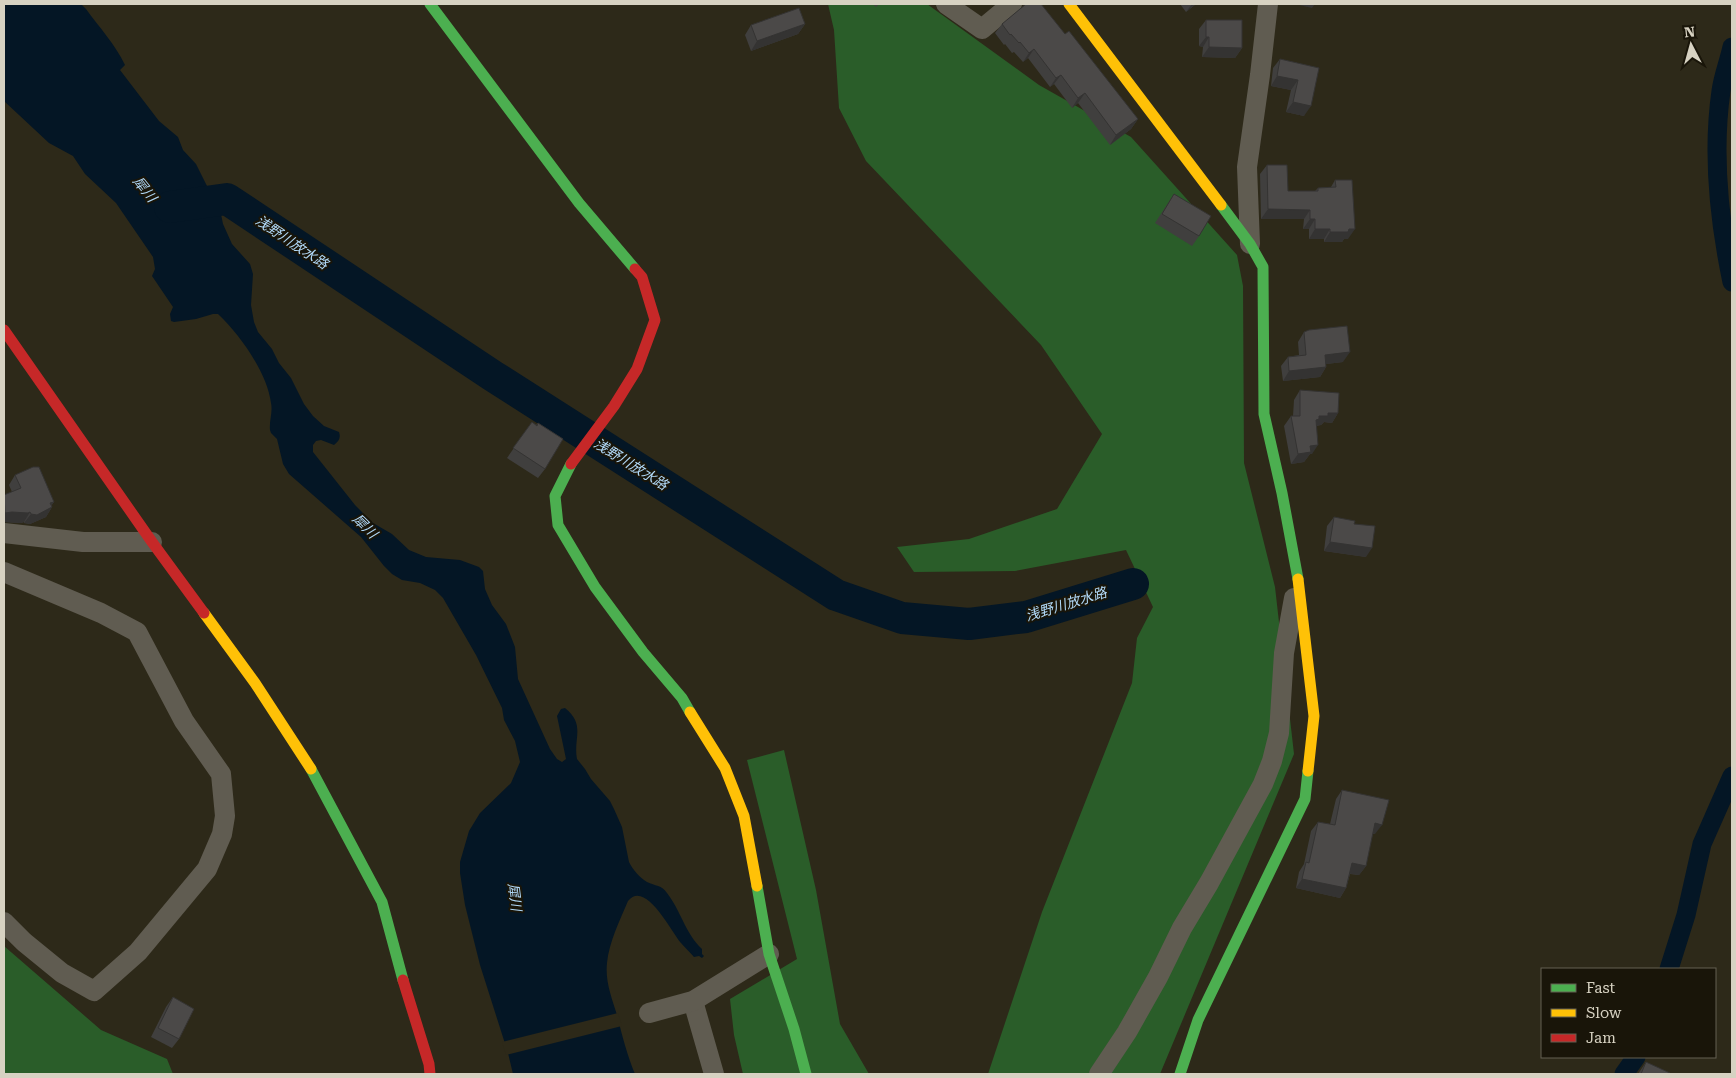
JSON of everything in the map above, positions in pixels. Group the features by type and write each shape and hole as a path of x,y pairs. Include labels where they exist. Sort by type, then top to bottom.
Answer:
{"street":[{"path":"430,4 579,203 642,277 654,320 637,369 614,406 567,470 555,496 558,525 595,587 643,652 682,698 725,768 744,816 769,954 794,1029 806,1074"},
{"path":"946,4 982,29 1012,4"},
{"path":"1069,4 1250,244 1263,267 1264,414 1282,493 1298,578 1314,716 1304,799 1198,1020 1180,1074"},
{"path":"1250,244 1247,167 1268,4"},
{"path":"4,330 152,542 255,683 318,779 382,902 405,989 429,1064 430,1074"},
{"path":"4,532 84,542 152,542"},
{"path":"4,572 101,613 137,632 184,721 221,774 225,816 222,834 207,869 138,952 94,991 62,973 24,942 4,922"},
{"path":"1099,1074 1127,1032 1158,977 1182,928 1263,784 1272,761 1279,733 1284,653 1298,578"},
{"path":"649,1013 693,1002 769,954"},
{"path":"693,1002 714,1074"}],"green space":[{"path":"828,4 927,4 1039,85 1131,137 1237,255 1243,286 1244,463 1275,587 1294,754 1160,1074 988,1074 1042,912 1132,683 1137,638 1153,607 1126,550 1015,571 914,572 897,547 969,539 1057,509 1102,434 1041,345 866,161 839,108 834,30"},
{"path":"784,750 816,890 840,1024 869,1074 743,1074 734,1035 730,999 797,959 747,760"},
{"path":"4,946 101,1030 167,1059 173,1074 4,1074"}],"water":[{"name":"犀川","path":"4,4 81,4 86,9 121,57 125,65 120,70 159,121 178,137 183,150 196,164 221,214 223,224 232,244 250,264 253,274 251,305 258,332 291,378 304,404 313,416 324,426 339,432 339,439 334,445 321,440 316,441 313,445 313,452 355,505 373,523 392,534 409,550 426,557 460,560 479,567 483,571 485,589 492,605 506,624 515,647 518,679 550,749 557,759 562,762 566,759 557,716 561,709 565,708 575,720 577,726 577,759 610,801 622,827 629,862 635,871 647,882 665,890 691,936 702,949 704,956 702,958 699,956 694,957 681,943 650,901 635,896 628,901 612,939 608,955 607,977 609,990 635,1074 513,1074 480,965 465,905 460,873 460,862 469,831 480,813 511,783 520,762 515,741 504,720 502,708 476,655 443,598 435,590 420,583 402,580 392,574 361,537 289,474 283,464 277,439 270,430 271,406 264,379 251,355 235,332 218,314 196,319 171,321 170,314 173,307 152,276 155,269 153,257 116,203 85,174 73,156 49,143 4,101"}],"pier":[{"path":"618,1013 622,1026 506,1055 502,1042"}],"building":[{"path":"1026,4 1041,4 1065,34 1069,31 1138,119 1116,135 1085,93 1078,98 1061,75 1056,78 1034,49 1029,53 1020,42 1010,35 1002,24"},
{"path":"799,8 805,24 757,41 751,25"},
{"path":"1206,20 1242,20 1242,48 1209,47 1209,37 1206,37"},
{"path":"1280,59 1319,68 1311,106 1293,102 1298,80 1277,76"},
{"path":"1267,165 1287,165 1288,191 1318,191 1318,188 1336,187 1335,180 1352,180 1355,229 1349,229 1348,232 1330,232 1330,229 1315,229 1315,219 1310,219 1310,210 1268,209"},
{"path":"1174,194 1211,216 1199,236 1162,214"},
{"path":"1347,326 1350,352 1325,355 1326,367 1289,371 1288,357 1306,355 1304,332"},
{"path":"1300,390 1339,393 1338,413 1328,413 1328,416 1319,416 1319,419 1316,420 1318,445 1310,446 1311,452 1298,454 1291,416 1300,416"},
{"path":"532,422 537,426 538,423 563,439 545,469 513,448"},
{"path":"33,467 39,467 54,502 50,503 52,507 37,515 30,512 5,513 4,495 21,488 15,475"},
{"path":"1334,517 1355,521 1354,524 1375,526 1372,548 1330,542"},
{"path":"1342,790 1389,800 1382,825 1375,823 1366,866 1352,863 1346,888 1302,879 1306,862 1309,863 1318,822 1335,825"},
{"path":"173,997 194,1009 179,1039 158,1028"},
{"path":"1646,1062 1670,1073 1670,1074 1641,1074"}],"waterway":[{"path":"1732,47 1721,91 1717,139 1720,211 1732,282"},
{"name":"浅野川放水路","path":"170,207 227,199 493,376 836,595 902,618 969,624 1026,617 1133,584"},
{"path":"1669,968 1686,915 1702,844 1732,776"},
{"path":"1624,1074 1635,1058"}],"traffic: fast":[{"path":"430,4 579,203 635,269"},
{"path":"1221,205 1250,244 1263,267 1264,414 1282,493 1298,579"},
{"path":"571,464 555,496 558,525 595,587 643,652 682,698 690,712"},
{"path":"311,769 382,902 403,980"},
{"path":"1180,1074 1198,1020 1305,799 1308,771"},
{"path":"757,886 769,954 794,1029 806,1074"}],"traffic: slow":[{"path":"1069,4 1221,205"},
{"path":"1298,579 1314,716 1308,771"},
{"path":"204,613 255,683 311,769"},
{"path":"690,712 725,768 744,816 757,886"}],"traffic: jam":[{"path":"571,464 614,406 637,369 655,320 642,277 635,269"},
{"path":"4,330 204,613"},
{"path":"403,980 429,1064 430,1074"}]}
